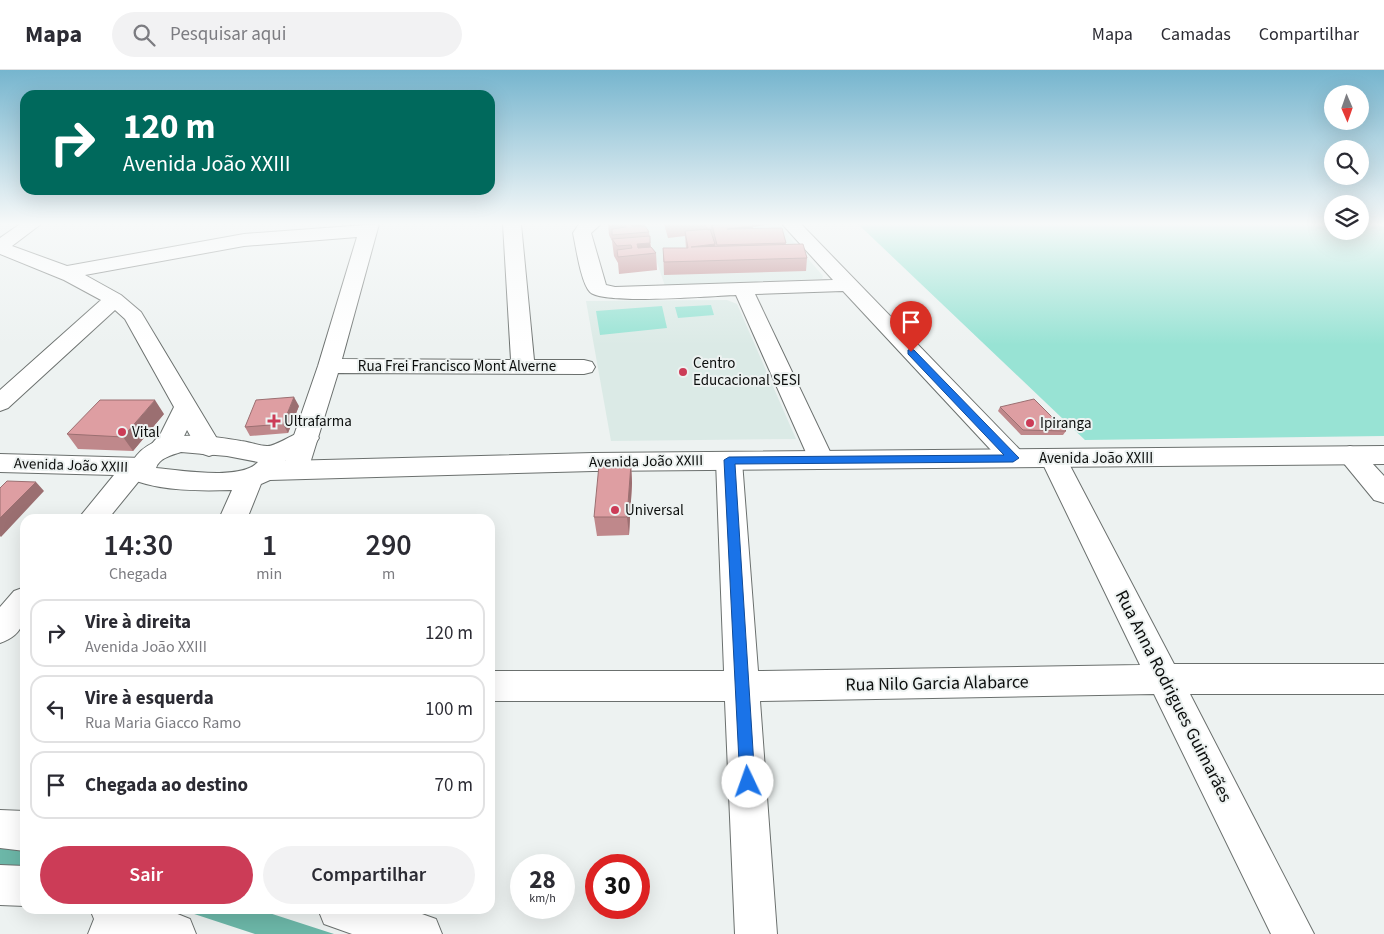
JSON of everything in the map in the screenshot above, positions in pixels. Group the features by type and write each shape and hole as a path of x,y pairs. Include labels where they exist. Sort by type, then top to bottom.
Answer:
{"street":[{"path":"42,264 114,299 134,316 209,446"},
{"path":"63,273 102,264"},
{"path":"295,470 330,366 359,264"},
{"path":"515,264 523,367"},
{"path":"590,264 596,286 599,290 615,293 847,285"},
{"path":"828,264 1013,458"},
{"path":"743,289 820,460"},
{"path":"0,403 114,299"},
{"name":"Rua Frei Francisco Mont Alverne","path":"330,366 584,367"},
{"path":"97,514 171,437 186,408"},
{"path":"236,514 263,469 306,438"},
{"name":"Avenida João XXIII","path":"0,463 145,462 180,444 193,444 258,453 263,469"},
{"path":"1350,455 1384,493"},
{"name":"Avenida João XXIII","path":"145,462 145,474 154,477 217,481 263,469 295,470 729,460 1384,455"},
{"name":"Rua Anna Rodrigues Guimarães","path":"1053,458 1293,934"},
{"path":"729,460 756,934"},
{"path":"217,481 223,514"},
{"path":"0,630 20,606"},
{"name":"Rua Nilo Garcia Alabarce","path":"495,686 742,686 1166,679 1384,679"},
{"path":"0,829 20,831"},
{"path":"0,885 20,886"},
{"path":"355,914 421,934"},
{"path":"114,916 176,934"}],"shaded area":[{"path":"658,264 813,264 823,276 822,279 665,286"},
{"path":"900,264 1384,264 1384,436 1085,440"},
{"name":"Centro Educacional SESI","path":"727,300 737,304 796,439 611,441 586,301"},
{"path":"711,305 714,315 678,318 675,307"},
{"path":"662,306 667,328 600,335 596,311"},
{"path":"0,847 20,849 20,871 0,869"},
{"path":"194,914 272,914 334,934 255,934"}],"building":[{"path":"294,397 283,424 245,427 256,400"},
{"name":"Ipiranga","path":"1034,399 1066,431 1023,430 1000,407"},
{"path":"100,400 155,400 123,437 67,434"},
{"path":"631,464 627,517 594,517 599,465"},
{"path":"7,481 36,482 0,518 0,488"}],"place":[{"name":"Centro Educacional SESI","path":"683,372"},
{"name":"Ultrafarma","path":"274,421"},
{"name":"Ipiranga","path":"1030,423"},
{"name":"Vital","path":"122,432"},
{"name":"Universal","path":"615,510"}],"route":[{"path":"748,782 729,460 1013,458 911,352"}]}
